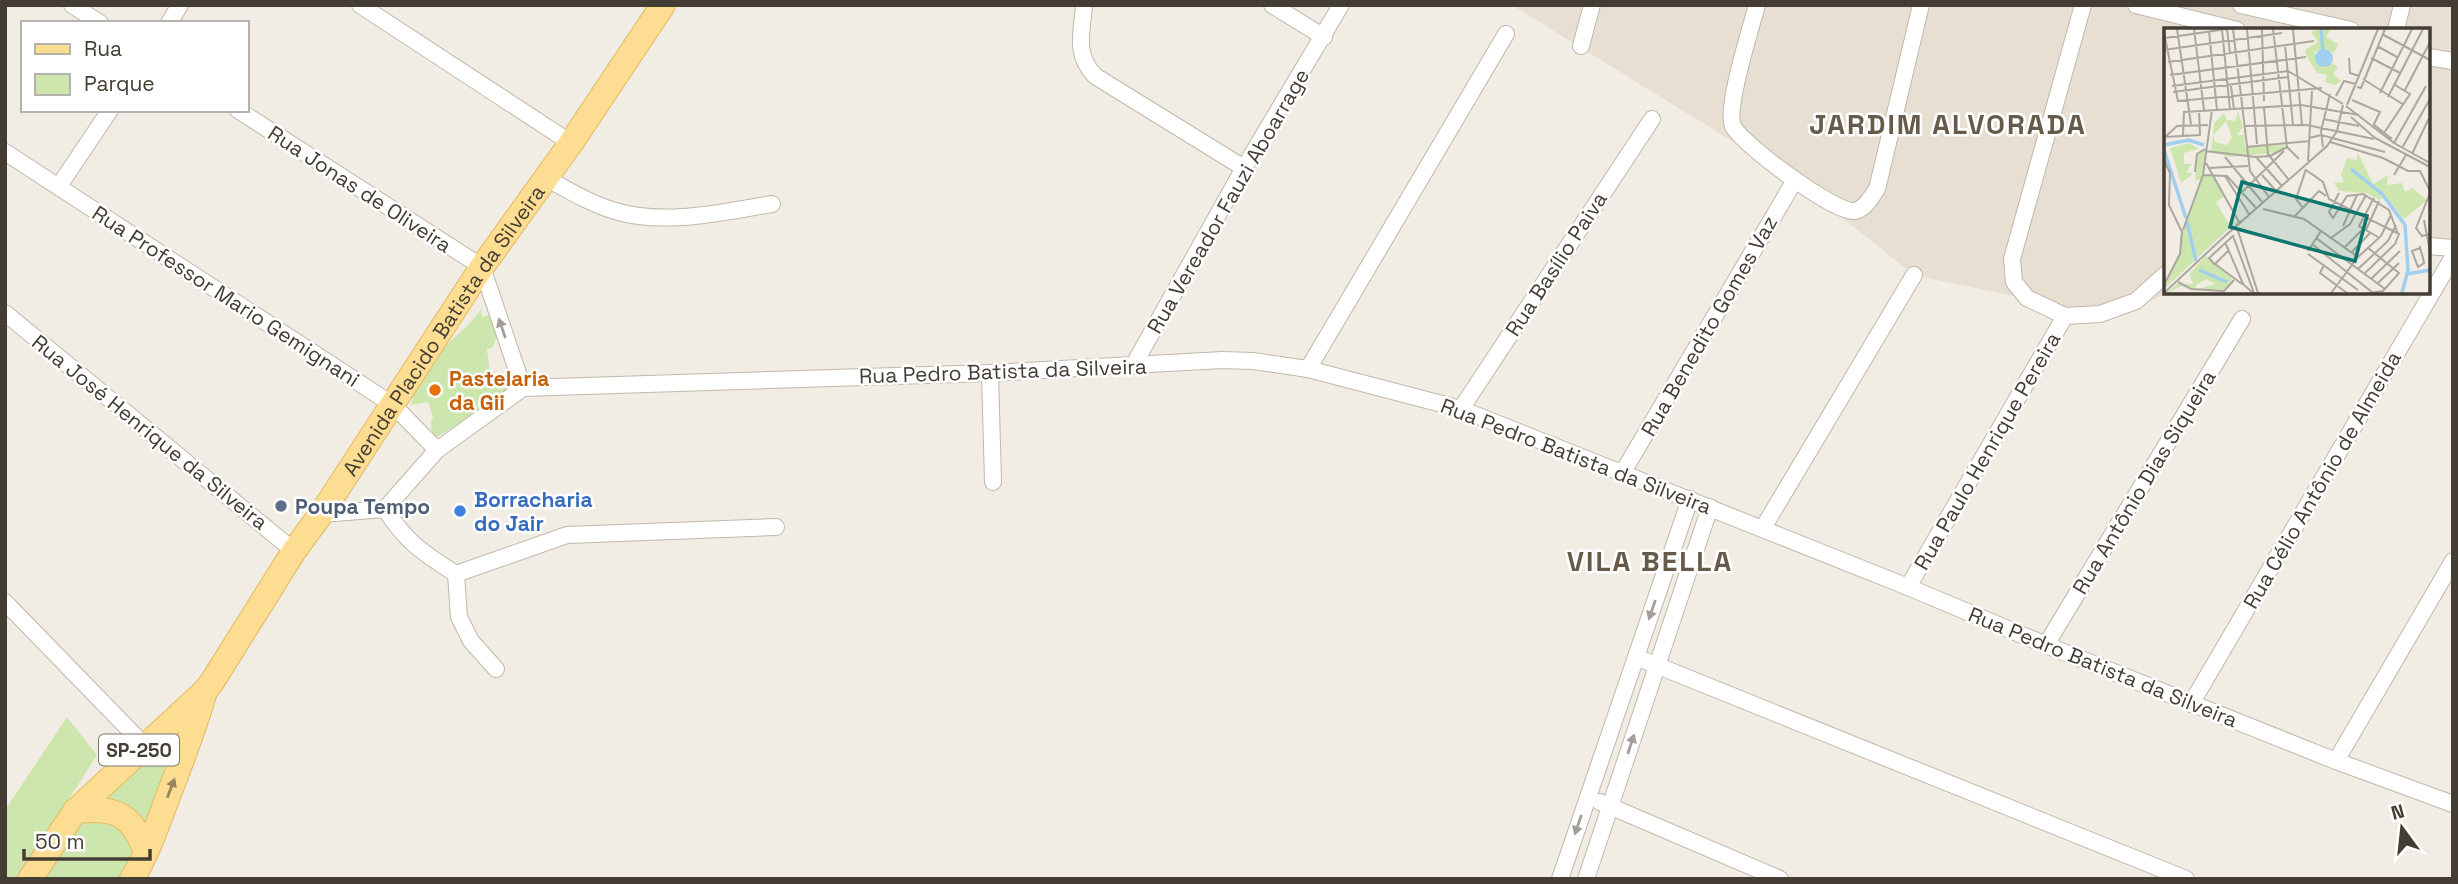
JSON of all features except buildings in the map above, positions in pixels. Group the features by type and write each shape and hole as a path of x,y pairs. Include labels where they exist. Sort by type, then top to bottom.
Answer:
{"main road":[{"name":"Avenida Placido Batista da Silveira","path":"30,879 75,811 205,691 482,267 663,5"},
{"name":"Avenida Placido Batista da Silveira","path":"140,865 197,722 205,691"},
{"path":"75,811 107,810 124,816 134,825 140,865"}],"street":[{"path":"72,5 97,21"},
{"path":"170,21 180,5"},
{"path":"360,5 570,143"},
{"path":"1084,5 1081,54 1084,65 1095,76 1244,168"},
{"path":"1272,5 1324,37"},
{"name":"Rua Vereador Fauzi Aboarrage","path":"1133,366 1244,168 1341,5"},
{"path":"1581,46 1592,5"},
{"path":"1757,5 1732,105 1732,124 1740,136 1795,180 1844,210 1855,211 1864,206 1877,189 1921,5"},
{"path":"2082,5 2012,259 2014,282 2027,298 2065,316 2100,314 2136,301 2164,276"},
{"path":"2136,5 2227,28"},
{"path":"2235,28 2241,5 2342,28"},
{"path":"2396,28 2402,5"},
{"path":"1308,369 1506,34"},
{"path":"2430,57 2453,61"},
{"path":"59,186 109,112"},
{"name":"Rua Jonas de Oliveira","path":"241,112 482,267"},
{"name":"Rua Basílio Paiva","path":"1461,409 1652,118"},
{"name":"Rua Professor Mario Gemignani","path":"5,152 393,405 437,450"},
{"path":"546,178 597,205 639,215 682,216 772,204"},
{"name":"Rua Benedito Gomes Vaz","path":"1623,472 1795,180"},
{"path":"2430,246 2453,248"},
{"name":"Rua Célio Antônio de Almeida","path":"2191,704 2453,257"},
{"path":"321,514 385,509 437,450 523,388 482,267"},
{"path":"1763,528 1914,275"},
{"name":"Rua José Henrique da Silveira","path":"5,313 294,551"},
{"name":"Rua Paulo Henrique Pereira","path":"1909,587 2065,316"},
{"name":"Rua Antônio Dias Siqueira","path":"2046,645 2242,319"},
{"name":"Rua Pedro Batista da Silveira","path":"523,388 990,373 1222,360 1253,361 1308,369 1461,409 1763,528 2191,704 2453,804"},
{"path":"990,373 993,482"},
{"path":"1560,879 1689,499"},
{"path":"1586,879 1710,507"},
{"path":"385,509 400,532 421,551 456,574"},
{"path":"456,574 568,535 776,527"},
{"path":"2336,761 2453,561"},
{"path":"456,574 459,617 471,641 496,669"},
{"path":"5,601 144,745"},
{"path":"1636,657 2186,879"},
{"path":"1588,797 1780,879"}],"shaded area":[{"path":"1512,5 2453,5 2453,248 2430,246 2430,28 2164,28 2164,294 2171,294 2100,314 1914,275 1795,180"}],"green space":[{"path":"481,309 482,317 490,315 498,334 492,348 487,349 490,375 506,374 509,392 432,440 433,417 428,402 411,405 417,381 432,359"},
{"path":"205,691 132,879 30,879 46,851"},
{"path":"67,717 97,755 18,879 5,879 5,810"}],"place":[{"name":"Pastelaria da Gii","path":"435,390"},
{"name":"Poupa Tempo","path":"281,506"},
{"name":"Borracharia do Jair","path":"460,511"}],"district":[{"name":"JARDIM ALVORADA","path":"1948,124"},
{"name":"VILA BELLA","path":"1650,561"}]}
